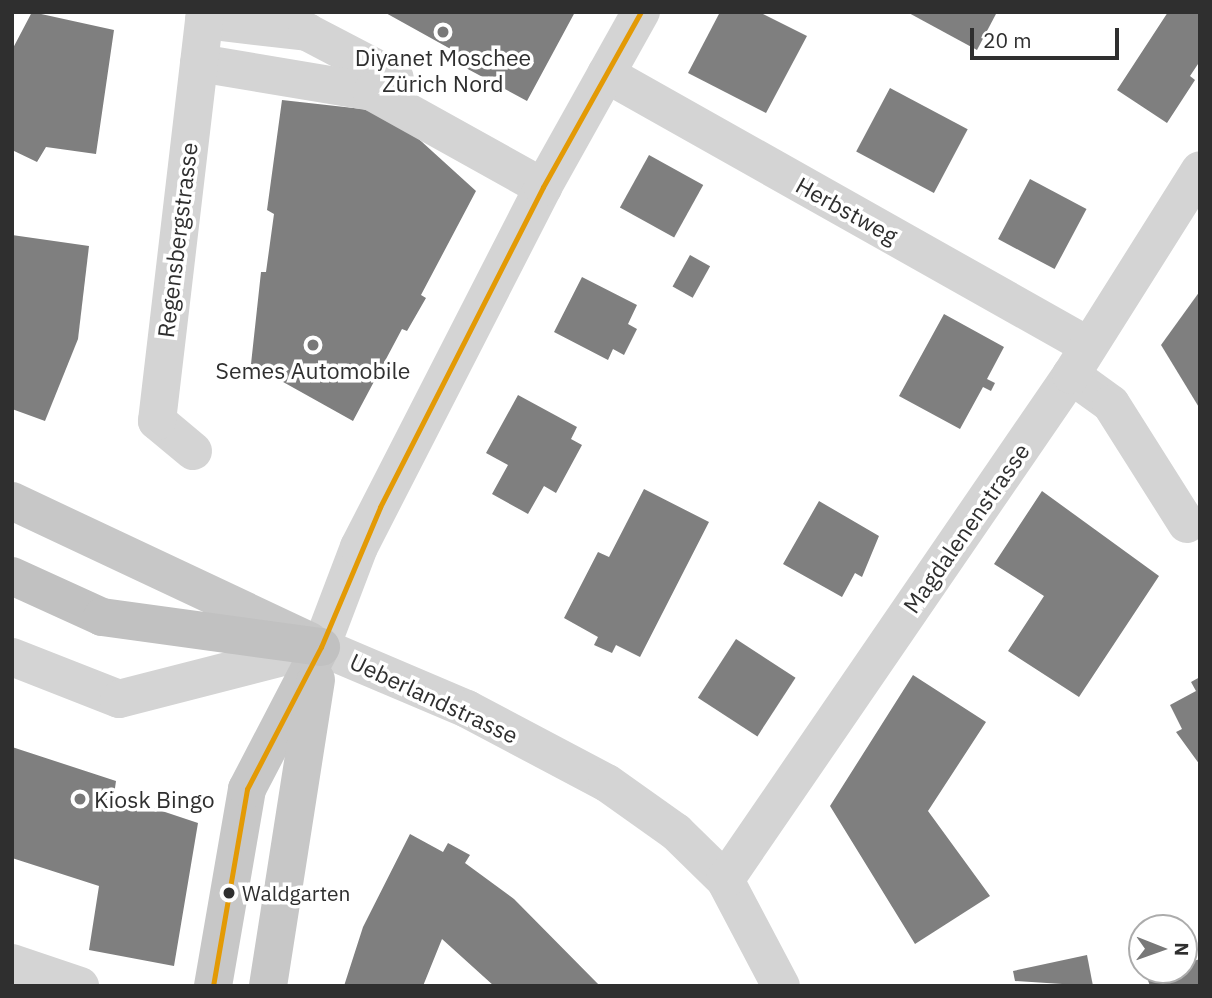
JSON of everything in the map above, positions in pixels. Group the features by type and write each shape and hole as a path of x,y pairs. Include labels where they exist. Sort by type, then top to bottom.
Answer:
{"highway":[{"path":"12,576 102,617 321,646"}],"main road":[{"name":"Ueberlandstrasse","path":"12,502 321,646"},
{"path":"214,986 247,789 321,646"},
{"path":"268,986 321,646"}],"street":[{"path":"12,657 119,699 321,646 359,547 543,187 641,12"},
{"path":"204,16 307,32 395,78"},
{"name":"Regensbergstrasse","path":"193,451 157,421 204,16"},
{"path":"199,63 372,92 543,187"},
{"name":"Herbstweg","path":"607,74 1079,360 1111,404 1187,524"},
{"name":"Magdalenenstrasse","path":"724,880 805,767 887,641 1079,360 1200,170"},
{"name":"Ueberlandstrasse","path":"321,646 467,709 607,783 676,832 724,880 781,986"},
{"path":"12,963 80,986"}],"building":[{"path":"32,12 114,30 96,154 46,147 37,162 12,150 12,50"},
{"path":"384,12 575,12 527,101 451,60 456,52"},
{"path":"720,12 759,12 807,36 766,113 688,73"},
{"path":"907,12 997,12 977,50"},
{"path":"1168,12 1200,12 1200,61 1190,76 1195,80 1167,123 1117,90"},
{"path":"890,88 968,129 934,193 856,152"},
{"path":"282,100 389,112 476,191 421,295 426,298 407,331 402,329 353,421 251,364 261,272 266,272 274,214 267,210"},
{"path":"649,155 703,185 674,238 620,207"},
{"path":"1030,179 1087,209 1055,269 998,239"},
{"path":"12,235 89,246 78,339 45,421 12,409"},
{"path":"690,255 710,266 693,298 673,286"},
{"path":"582,277 637,305 628,324 637,329 624,355 613,349 608,360 554,332"},
{"path":"1200,291 1200,409 1161,345"},
{"path":"944,314 1004,347 987,379 995,383 991,391 983,387 960,429 899,396"},
{"path":"518,395 577,427 571,439 582,445 556,493 544,486 528,514 492,494 508,465 486,453"},
{"path":"644,489 709,522 640,657 616,645 612,653 594,645 598,637 564,618 598,552 609,557"},
{"path":"1042,491 1159,576 1079,697 1008,651 1044,596 994,564"},
{"path":"819,501 879,536 862,577 855,573 842,597 783,564"},
{"path":"736,639 796,678 757,736 698,698"},
{"path":"913,675 986,722 928,811 990,896 915,944 830,806"},
{"path":"1200,677 1200,765 1176,732 1182,729 1170,705 1196,691 1191,682"},
{"path":"12,747 116,781 114,795 198,823 174,966 89,950 99,886 12,858"},
{"path":"410,834 443,852 448,843 470,855 465,863 514,899 600,986 494,986 442,939 423,986 344,986 363,927"},
{"path":"1087,955 1093,986 1015,981 1013,971"},
{"path":"1198,960 1200,986 1150,986 1149,984 1198,984"}],"transit line":[{"path":"213,986 247,789 321,647 380,507 543,187 641,12"}],"place":[{"name":"Diyanet Moschee Zürich Nord","path":"443,32"},
{"name":"Semes Automobile","path":"313,345"},
{"name":"Kiosk Bingo","path":"80,799"},
{"name":"Waldgarten","path":"229,893"}]}
